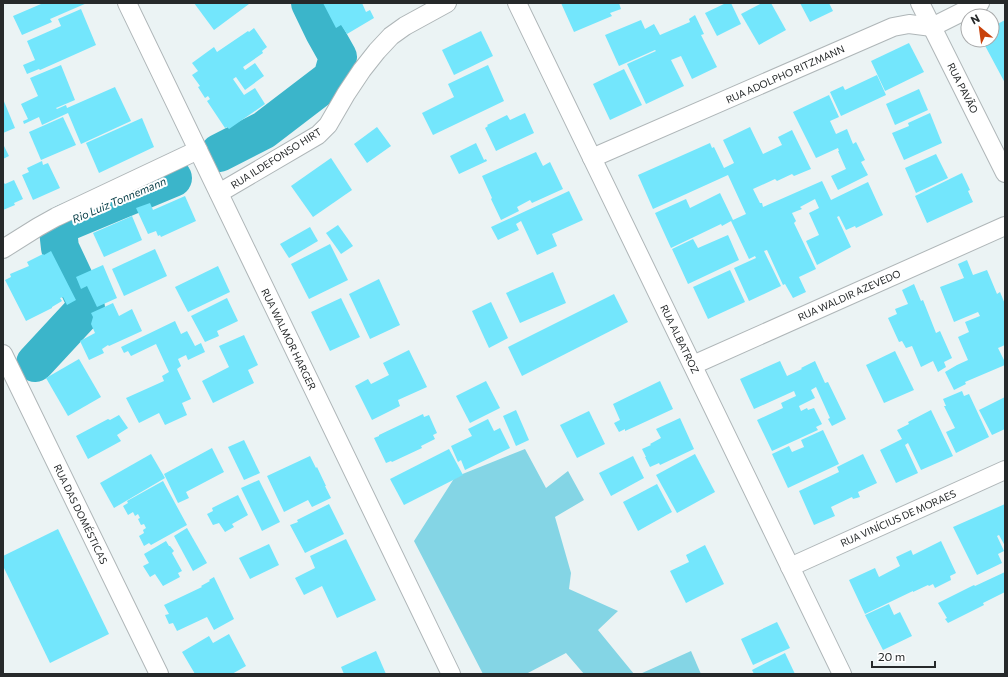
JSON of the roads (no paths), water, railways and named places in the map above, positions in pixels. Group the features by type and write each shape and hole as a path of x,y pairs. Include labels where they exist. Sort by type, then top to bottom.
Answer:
{"street":[{"name":"RUA WALMOR HARGER","path":"127,3 452,674"},
{"name":"RUA ILDEFONSO HIRT","path":"219,193 318,135 328,125 362,70 391,36 405,26 446,3"},
{"name":"RUA ALBATROZ","path":"517,3 842,674"},
{"name":"RUA PAVÃO","path":"920,3 1005,173"},
{"path":"932,27 980,3"},
{"name":"RUA ADOLPHO RITZMANN","path":"592,158 893,27 909,24 932,27"},
{"path":"3,249 56,217 198,150"},
{"name":"RUA WALDIR AZEVEDO","path":"692,365 1005,226"},
{"name":"RUA DAS DOMÉSTICAS","path":"5,364 158,674"},
{"name":"RUA VINÍCIUS DE MORAES","path":"790,567 1005,470"}],"waterway":[{"name":"Rio Luiz Tonnemann","path":"219,153 264,130 332,78 338,57 310,3"},
{"name":"Rio Luiz Tonnemann","path":"35,363 86,308 84,299 60,248 58,230 65,223 173,178"}]}
